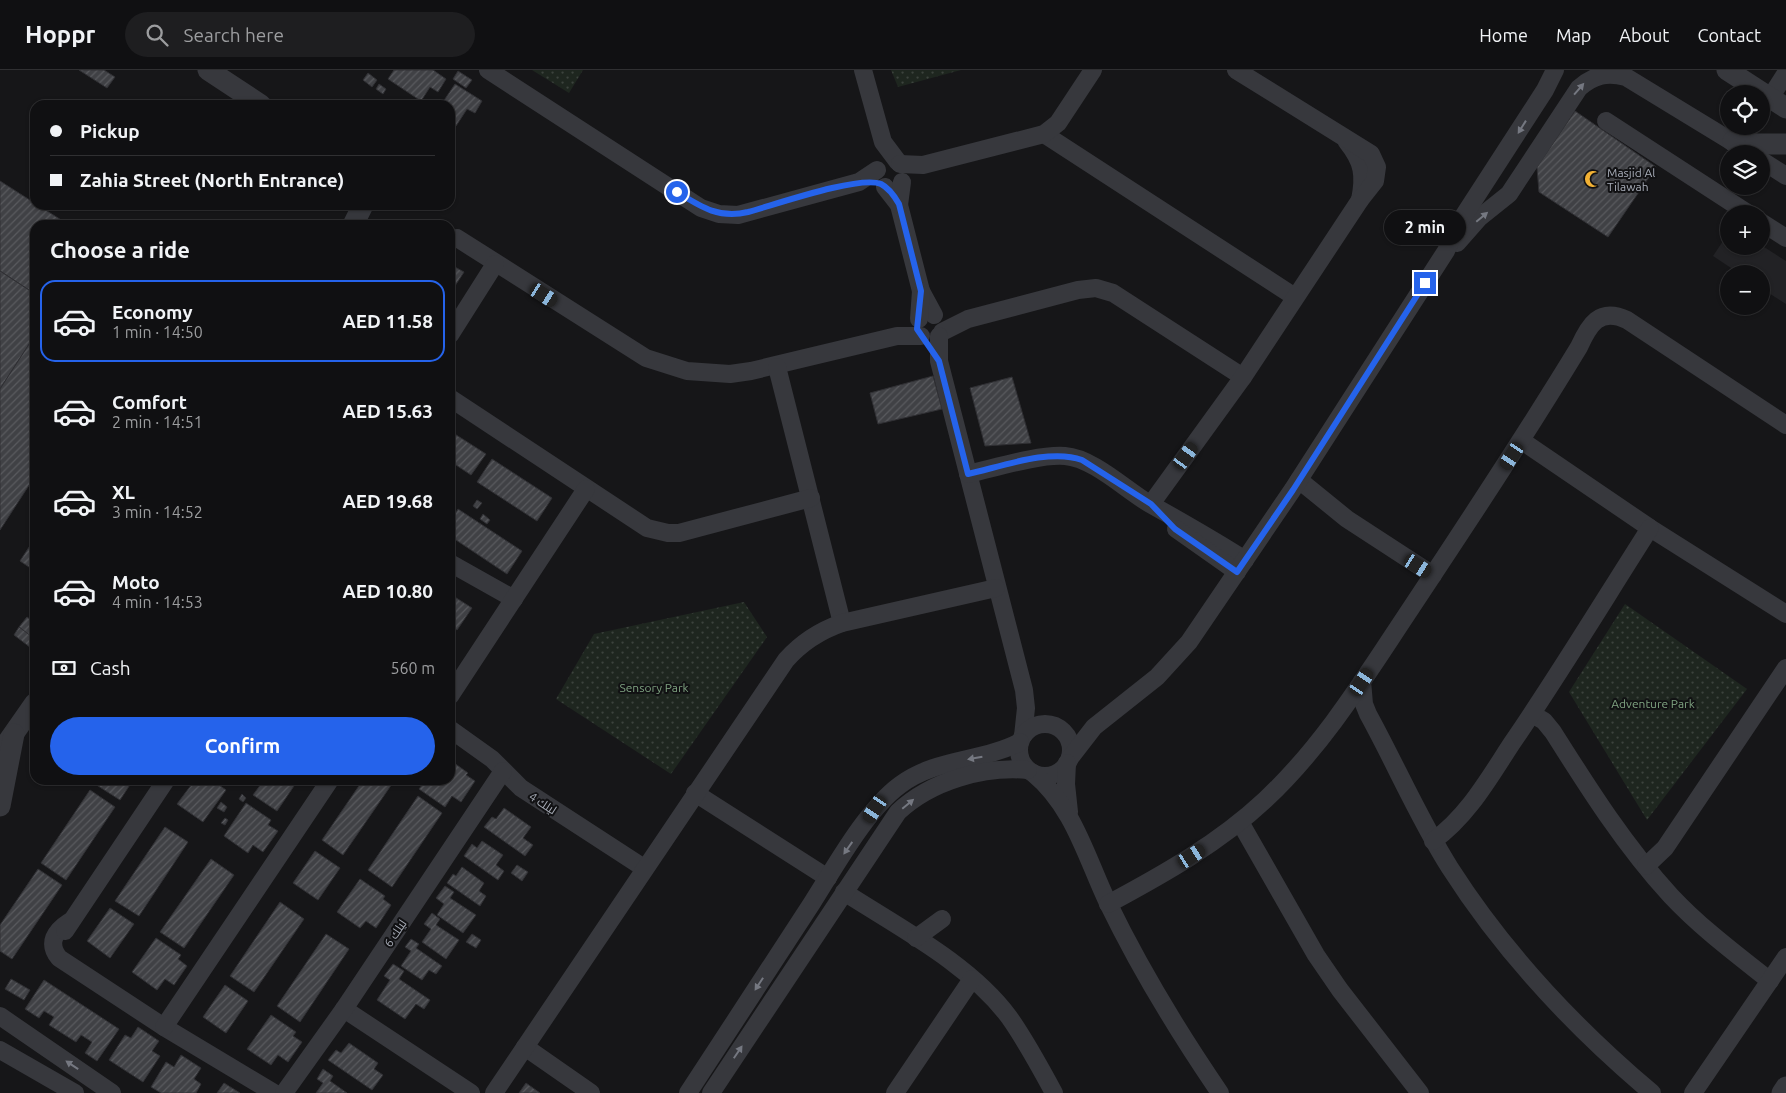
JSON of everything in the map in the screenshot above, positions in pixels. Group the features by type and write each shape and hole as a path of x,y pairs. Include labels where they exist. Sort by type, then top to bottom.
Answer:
{"street":[{"path":"208,70 253,100"},
{"path":"488,70 710,212 738,214 881,177 896,187 901,172"},
{"path":"863,70 883,142 901,172 899,204 996,588 1024,690 1026,708 1020,757 1030,772 1050,788 1070,815 1108,904 1187,1045 1220,1093"},
{"path":"901,172 1044,134 1058,123 1093,70"},
{"path":"1151,504 1243,377 1360,200 1363,170 1358,157 1345,140 1236,70"},
{"path":"710,1093 898,812 920,794 947,782 992,771 1030,772 1042,776 1052,775 1069,760 1087,734 1101,721 1139,693 1174,660 1189,642 1296,485 1446,250 1457,226 1545,90 1555,70"},
{"path":"1727,70 1778,103 1786,73"},
{"path":"1446,250 1479,218 1502,202 1516,184 1579,88 1587,81 1606,74 1616,74 1634,82 1738,145"},
{"path":"1545,90 1566,107"},
{"path":"1606,121 1735,205"},
{"path":"1044,134 1295,297"},
{"path":"883,142 881,177 899,204"},
{"path":"1733,142 1786,144"},
{"path":"881,177 887,161 901,172"},
{"path":"1770,166 1786,176"},
{"path":"1496,167 1503,180 1516,184"},
{"path":"1770,228 1786,238"},
{"path":"457,238 627,347 666,366 687,371 730,374 777,367 1087,288 1105,290 1121,297 1243,377"},
{"path":"455,327 495,264"},
{"path":"1108,904 1176,866 1240,822 1291,774 1362,682 1522,441 1579,348 1590,325 1604,317 1619,316 1786,425"},
{"path":"777,367 842,623"},
{"path":"455,401 647,528 668,533 689,531 811,498"},
{"path":"1522,441 1650,528 1786,614"},
{"path":"968,474 1054,456 1073,456 1089,464 1151,504 1175,529 1241,566"},
{"path":"1296,485 1433,575"},
{"path":"455,688 586,489"},
{"path":"1434,840 1453,825 1466,811 1532,714 1650,528"},
{"path":"455,566 514,599"},
{"path":"494,1093 644,868 791,654 810,637 842,623 996,588"},
{"path":"1646,866 1665,848 1786,668"},
{"path":"1362,682 1364,704 1373,724 1434,840 1460,883 1493,930 1556,1004 1591,1040 1652,1093"},
{"path":"1024,690 1039,712 1062,731 1070,743 1066,789 1070,815"},
{"path":"0,753 30,710"},
{"path":"1532,714 1544,721 1553,732 1596,801 1646,866 1699,923 1770,981"},
{"path":"1336,718 1356,718 1373,724"},
{"path":"688,1093 875,809 901,785 932,768 994,754 1022,739 1036,726 1101,721"},
{"name":"ليلك 4","path":"455,732 486,754 521,788 644,868"},
{"path":"0,806 14,734"},
{"name":"ليلك 6","path":"284,1093 344,1009 503,771"},
{"path":"163,785 69,922 62,938 63,952 74,967 164,1027 274,1093"},
{"path":"164,1027 327,785"},
{"path":"695,793 828,878"},
{"path":"1240,822 1324,967 1420,1093"},
{"path":"844,892 916,938 972,979 1008,1016 1054,1093"},
{"path":"806,912 823,925"},
{"path":"916,938 942,919"},
{"path":"1694,1093 1786,957"},
{"path":"895,1093 972,979"},
{"path":"344,1009 471,1093"},
{"path":"5,1019 112,1093"},
{"path":"0,1045 10,1038 5,1019"},
{"path":"20,1062 20,1049 26,1042 35,1040"},
{"path":"525,1047 591,1093"},
{"path":"0,1050 75,1093"},
{"path":"1782,1093 1786,1087"}],"shaded area":[{"path":"1720,246 1720,255 1770,255 1770,251 1786,261 1786,304 1770,294 1770,265 1726,265 1713,256"}],"green space":[{"path":"532,70 583,70 569,93"},
{"path":"891,70 961,70 898,87"},
{"name":"Sensory Park","path":"744,602 767,637 671,774 556,699 594,634"},
{"name":"Adventure Park","path":"1625,604 1747,689 1647,820 1569,692"}],"building":[{"path":"79,70 104,70 115,77 107,88"},
{"path":"394,70 433,70 446,79 438,92 430,87 422,100 420,100 388,79"},
{"path":"458,71 472,80 466,88 453,79"},
{"path":"368,73 377,80 372,87 363,80"},
{"path":"379,84 386,89 383,94 376,89"},
{"path":"455,84 482,101 475,113 467,109 456,126 455,100 444,100"},
{"name":"Masjid Al Tilawah","path":"1575,111 1656,167 1608,237 1539,192 1537,167"},
{"path":"0,181 30,200 30,210 45,210 61,220 30,220 30,291 0,271"},
{"path":"455,267 464,272 455,286"},
{"path":"0,271 30,291 30,343 0,389"},
{"path":"30,343 30,484 0,530 0,389"},
{"path":"933,376 942,409 878,424 870,393"},
{"path":"1012,377 1031,443 985,446 970,388"},
{"path":"455,434 486,454 471,475 455,464"},
{"path":"492,459 552,498 537,521 477,482"},
{"path":"477,500 482,503 477,509 473,506"},
{"path":"458,509 522,551 507,574 455,539 455,514"},
{"path":"483,514 490,520 487,524 480,519"},
{"path":"30,546 30,568 20,561"},
{"path":"455,597 472,608 457,630 455,629"},
{"path":"27,617 30,619 30,636 19,627"},
{"path":"19,627 30,635 30,647 14,635"},
{"path":"455,764 475,781 461,802 452,796 445,807 419,789 422,785 455,785"},
{"path":"97,785 130,785 120,800"},
{"path":"191,785 219,785 226,790 203,822 177,804"},
{"path":"260,785 295,785 277,811 253,795"},
{"path":"360,785 391,785 343,855 322,840"},
{"path":"90,790 115,807 66,880 41,863"},
{"path":"242,794 246,798 243,802 239,799"},
{"path":"418,796 442,813 392,887 368,870"},
{"path":"221,802 227,807 224,812 217,808"},
{"path":"246,803 271,820 268,825 278,831 263,852 253,845 248,853 224,836"},
{"path":"504,808 531,827 523,838 533,845 525,856 484,827 492,817 496,819"},
{"path":"225,818 228,820 225,825 221,823"},
{"path":"165,827 188,842 139,916 115,901"},
{"path":"482,841 503,855 496,865 504,871 498,880 464,856 472,844 477,848"},
{"path":"315,851 340,868 318,900 293,883"},
{"path":"211,859 234,875 184,948 160,932"},
{"path":"517,865 528,872 522,881 511,873"},
{"path":"462,867 484,883 479,891 486,896 480,906 447,883 453,874 456,876"},
{"path":"38,869 62,885 12,959 0,951 0,925"},
{"path":"360,879 385,896 383,899 391,905 376,928 366,921 360,928 337,912"},
{"path":"445,886 454,892 450,898 476,915 463,933 437,915 444,904 436,898"},
{"path":"280,902 304,919 254,992 230,976"},
{"path":"110,908 134,924 110,958 87,941"},
{"path":"432,913 440,919 436,925 459,940 446,959 422,942 431,929 424,924"},
{"path":"326,934 349,949 300,1022 277,1006"},
{"path":"472,934 481,940 476,948 466,942"},
{"path":"156,938 181,955 178,959 187,966 174,985 165,979 157,990 132,972"},
{"path":"411,939 419,944 416,948 442,966 436,974 429,970 422,980 401,966 411,951 405,947"},
{"path":"393,964 404,971 399,979 430,1000 424,1009 416,1004 405,1019 377,1000 390,980 384,976"},
{"path":"11,979 30,990 24,1000 5,989"},
{"path":"44,980 119,1029 97,1061 85,1053 92,1042 81,1035 76,1042 49,1025 54,1017 44,1011 39,1018 25,1009"},
{"path":"225,985 248,1001 226,1033 203,1017"},
{"path":"271,1015 296,1032 293,1036 302,1042 288,1062 278,1055 271,1065 247,1049"},
{"path":"138,1027 159,1041 152,1051 160,1056 143,1082 109,1060 125,1035 131,1038"},
{"path":"349,1043 378,1063 374,1069 383,1075 372,1090 328,1060 336,1050 341,1053"},
{"path":"181,1055 201,1068 194,1079 201,1084 196,1093 161,1093 151,1087 166,1062 174,1067"},
{"path":"323,1069 333,1076 330,1081 347,1093 316,1093 323,1083 317,1079"},
{"path":"224,1083 240,1093 217,1093"},
{"path":"526,1083 540,1093 519,1093"}],"place":[{"name":"Masjid Al Tilawah","path":"1593,179"}],"route":[{"path":"677,192 710,212 729,215 748,212 859,182 871,182 882,185 892,193 899,204 921,291 917,329 939,361 968,474 1054,456 1073,456 1089,464 1151,504 1175,529 1237,572 1293,490 1425,283"}]}
